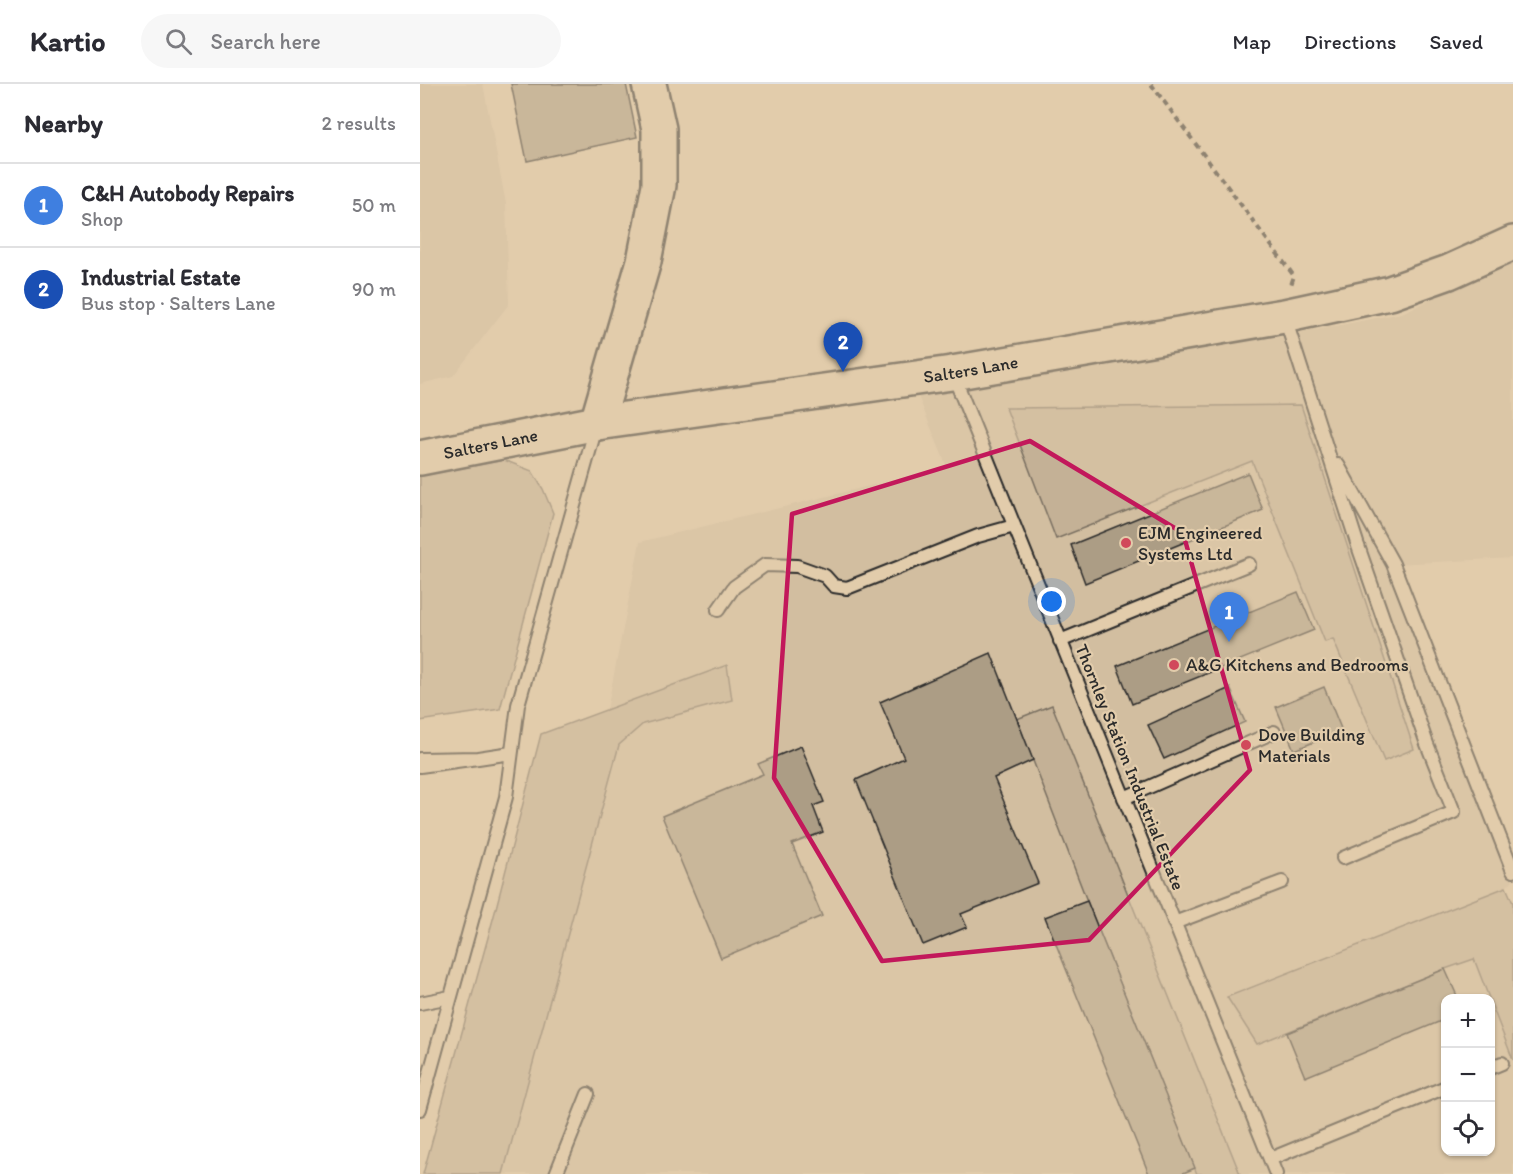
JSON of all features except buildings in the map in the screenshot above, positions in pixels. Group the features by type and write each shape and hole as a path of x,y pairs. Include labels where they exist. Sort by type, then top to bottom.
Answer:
{"main road":[{"path":"597,423 644,261 659,185 659,129 649,84"},
{"name":"Salters Lane","path":"420,458 597,423 952,373 1284,316 1390,293 1449,272 1513,243"}],"lane":[{"path":"1284,316 1358,546 1427,744 1454,812 1343,858"},
{"name":"Thornley Station Industrial Estate","path":"952,373 1276,1174"},
{"path":"420,1109 506,797 518,705 597,423"},
{"path":"1326,443 1393,564 1513,871"},
{"path":"718,610 734,587 765,565 797,566 825,576 834,586 847,588 978,536 1014,526"},
{"path":"1060,641 1249,564"},
{"path":"1124,798 1275,732"},
{"path":"420,766 511,753"},
{"path":"420,759 478,758"},
{"path":"1174,923 1282,882"},
{"path":"420,1003 450,997"},
{"path":"1270,1159 1441,1089"},
{"path":"556,1174 588,1094"}],"path":[{"path":"1151,84 1294,276 1284,316"}],"highlighted area":[{"path":"1030,441 1183,533 1250,770 1089,940 882,961 774,778 792,514"}],"shaded area":[{"path":"420,84 483,84 506,204 509,304 453,376 420,384"},
{"path":"1513,262 1513,558 1394,564 1513,871 1513,880 1506,887 1227,997 1287,1033 1475,959 1488,994 1441,994 1441,1156 1495,1156 1495,1012 1513,1060 1513,1174 501,1174 619,745 642,724 732,700 727,665 607,710 640,542 947,467 911,379 1275,338 1402,313"},
{"path":"1301,405 1414,749 1384,761 1333,639 1325,642 1252,461 1056,539 1006,408"},
{"path":"504,460 532,471 553,513 500,709 420,721 420,476"},
{"path":"727,665 732,700 643,724 619,745 503,1174 423,1174 541,734"},
{"path":"1052,705 1240,1174 1197,1174 1087,901 1017,719"},
{"path":"1506,887 1513,903 1513,1060 1495,1013 1495,994 1488,994 1474,959 1257,1044 1227,997"}],"place":[{"name":"Industrial Estate","path":"843,372"},
{"name":"EJM Engineered Systems Ltd","path":"1126,543"},
{"name":"C&H Autobody Repairs","path":"1229,642"},
{"name":"A&G Kitchens and Bedrooms","path":"1174,665"},
{"name":"Dove Building Materials","path":"1246,745"}]}
